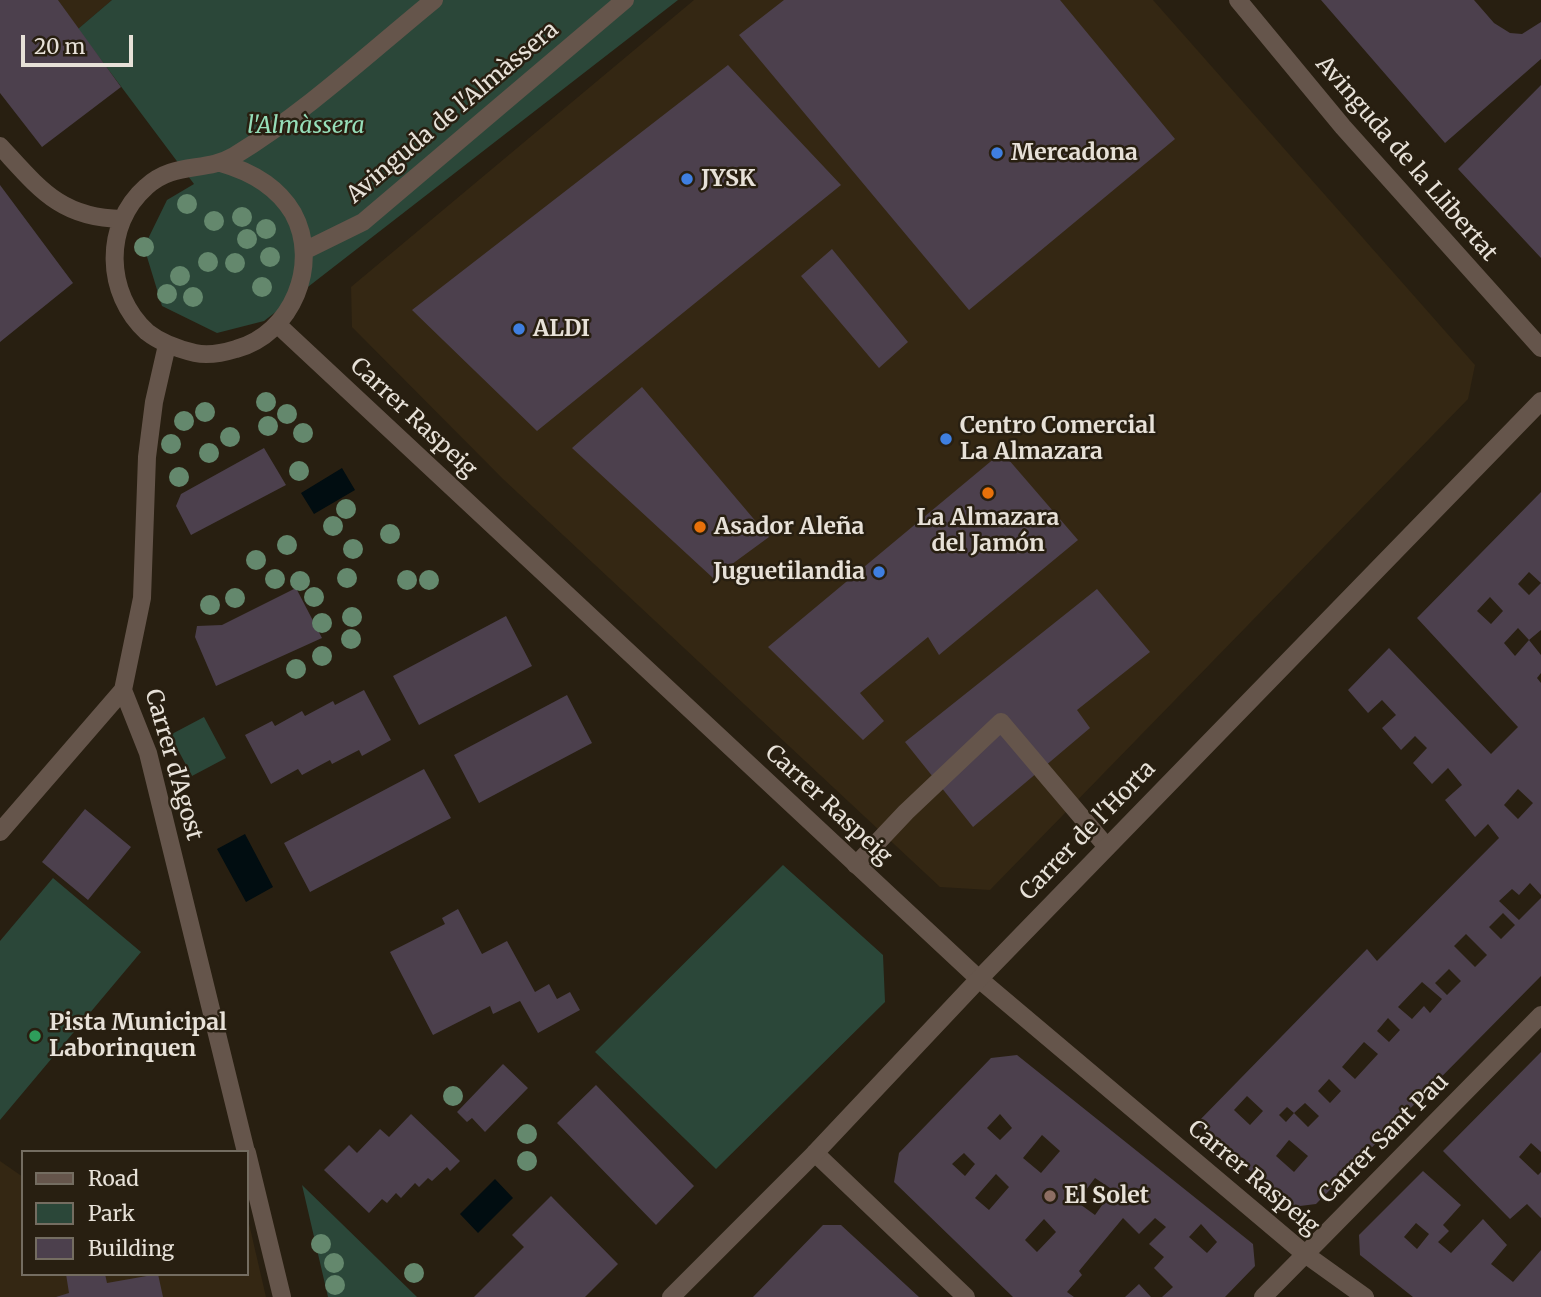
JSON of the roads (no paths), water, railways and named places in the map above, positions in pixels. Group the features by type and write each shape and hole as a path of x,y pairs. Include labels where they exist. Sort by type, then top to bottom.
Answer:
{"street":[{"path":"221,163 262,180 292,213 304,251 304,269 295,301 278,325 250,345 220,354 199,354 167,345 147,331 128,310 117,287 113,255 122,219 146,187 178,168 221,163 272,132 434,0"},
{"name":"Avinguda de l'Almàssera","path":"304,251 362,222 625,0"},
{"name":"Avinguda de la Llibertat","path":"1238,0 1343,127 1541,348"},
{"path":"0,146 46,195 92,219 122,219"},
{"name":"Carrer Raspeig","path":"278,325 979,979 1305,1254 1365,1297"},
{"name":"Carrer d'Agost","path":"167,345 154,402 147,457 142,598 123,690 148,753 247,1150"},
{"name":"Carrer de l'Horta","path":"671,1297 815,1153 979,979 1541,401"},
{"path":"0,832 123,690"},
{"path":"856,864 906,811 1001,722 1107,847"},
{"name":"Carrer Sant Pau","path":"1263,1297 1541,1016"},
{"path":"815,1153 966,1297"},
{"name":"Carrer d'Agost","path":"248,1156 282,1297"}],"place":[{"name":"Mercadona","path":"997,153"},
{"name":"JYSK","path":"687,179"},
{"name":"ALDI","path":"519,329"},
{"name":"Centro Comercial La Almazara","path":"946,439"},
{"name":"La Almazara del Jamón","path":"988,493"},
{"name":"Asador Aleña","path":"700,527"},
{"name":"Juguetilandia","path":"879,572"},
{"name":"Pista Municipal Laborinquen","path":"35,1036"},
{"name":"El Solet","path":"1050,1196"}],"park label":[{"name":"l'Almàssera","path":"306,126"}]}
